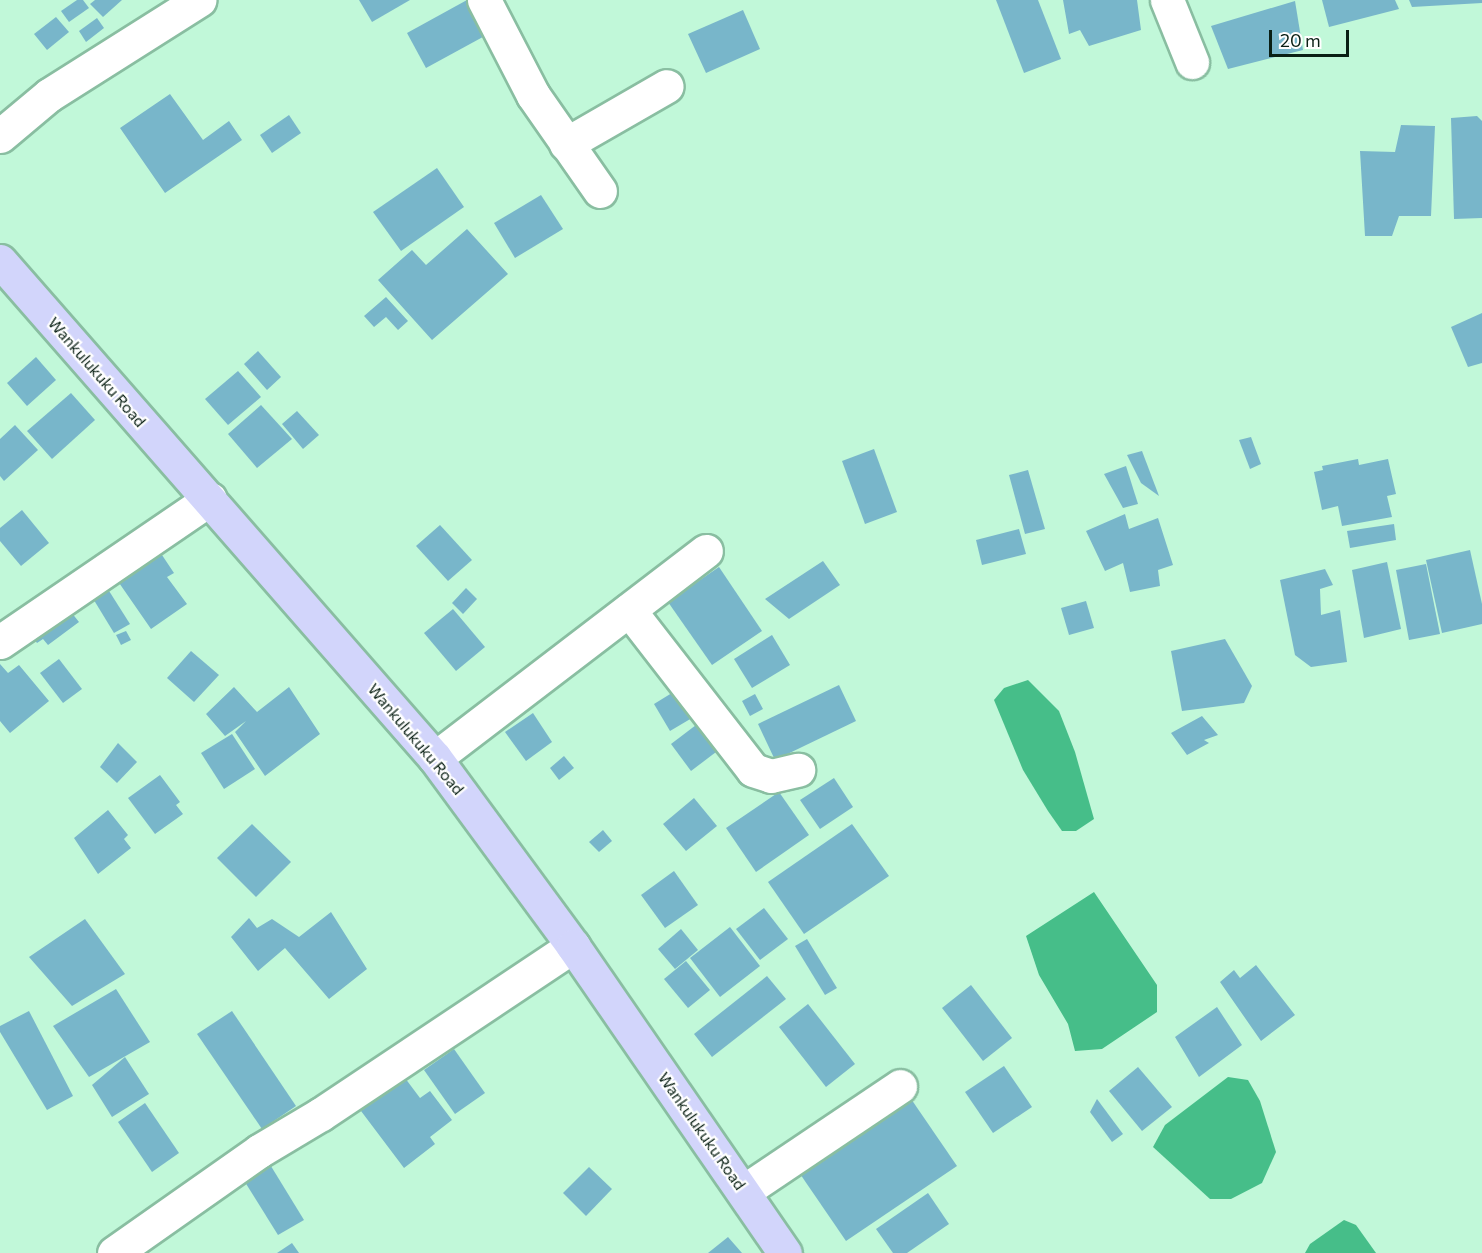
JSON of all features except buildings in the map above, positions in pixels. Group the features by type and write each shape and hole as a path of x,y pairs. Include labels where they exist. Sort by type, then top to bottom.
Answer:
{"main road":[{"name":"Wankulukuku Road","path":"0,261 435,758 573,946 785,1253"}],"street":[{"path":"0,136 49,95 199,0"},
{"path":"484,0 533,95 600,191"},
{"path":"1167,0 1192,62"},
{"path":"566,144 667,86"},
{"path":"0,642 210,499"},
{"path":"435,758 706,551"},
{"path":"629,610 753,770 771,776 798,770"},
{"path":"114,1253 259,1151 573,946"},
{"path":"744,1191 900,1086"}],"shaded area":[{"path":"1028,680 1059,711 1075,752 1094,819 1076,831 1062,831 1048,811 1023,770 994,700 1004,688"},
{"path":"1094,892 1157,985 1157,1012 1102,1049 1075,1051 1068,1024 1039,975 1026,936"},
{"path":"1228,1077 1248,1080 1260,1101 1276,1152 1262,1183 1231,1199 1210,1199 1153,1147 1165,1125"},
{"path":"1344,1220 1356,1225 1376,1253 1305,1253 1310,1244"}]}
